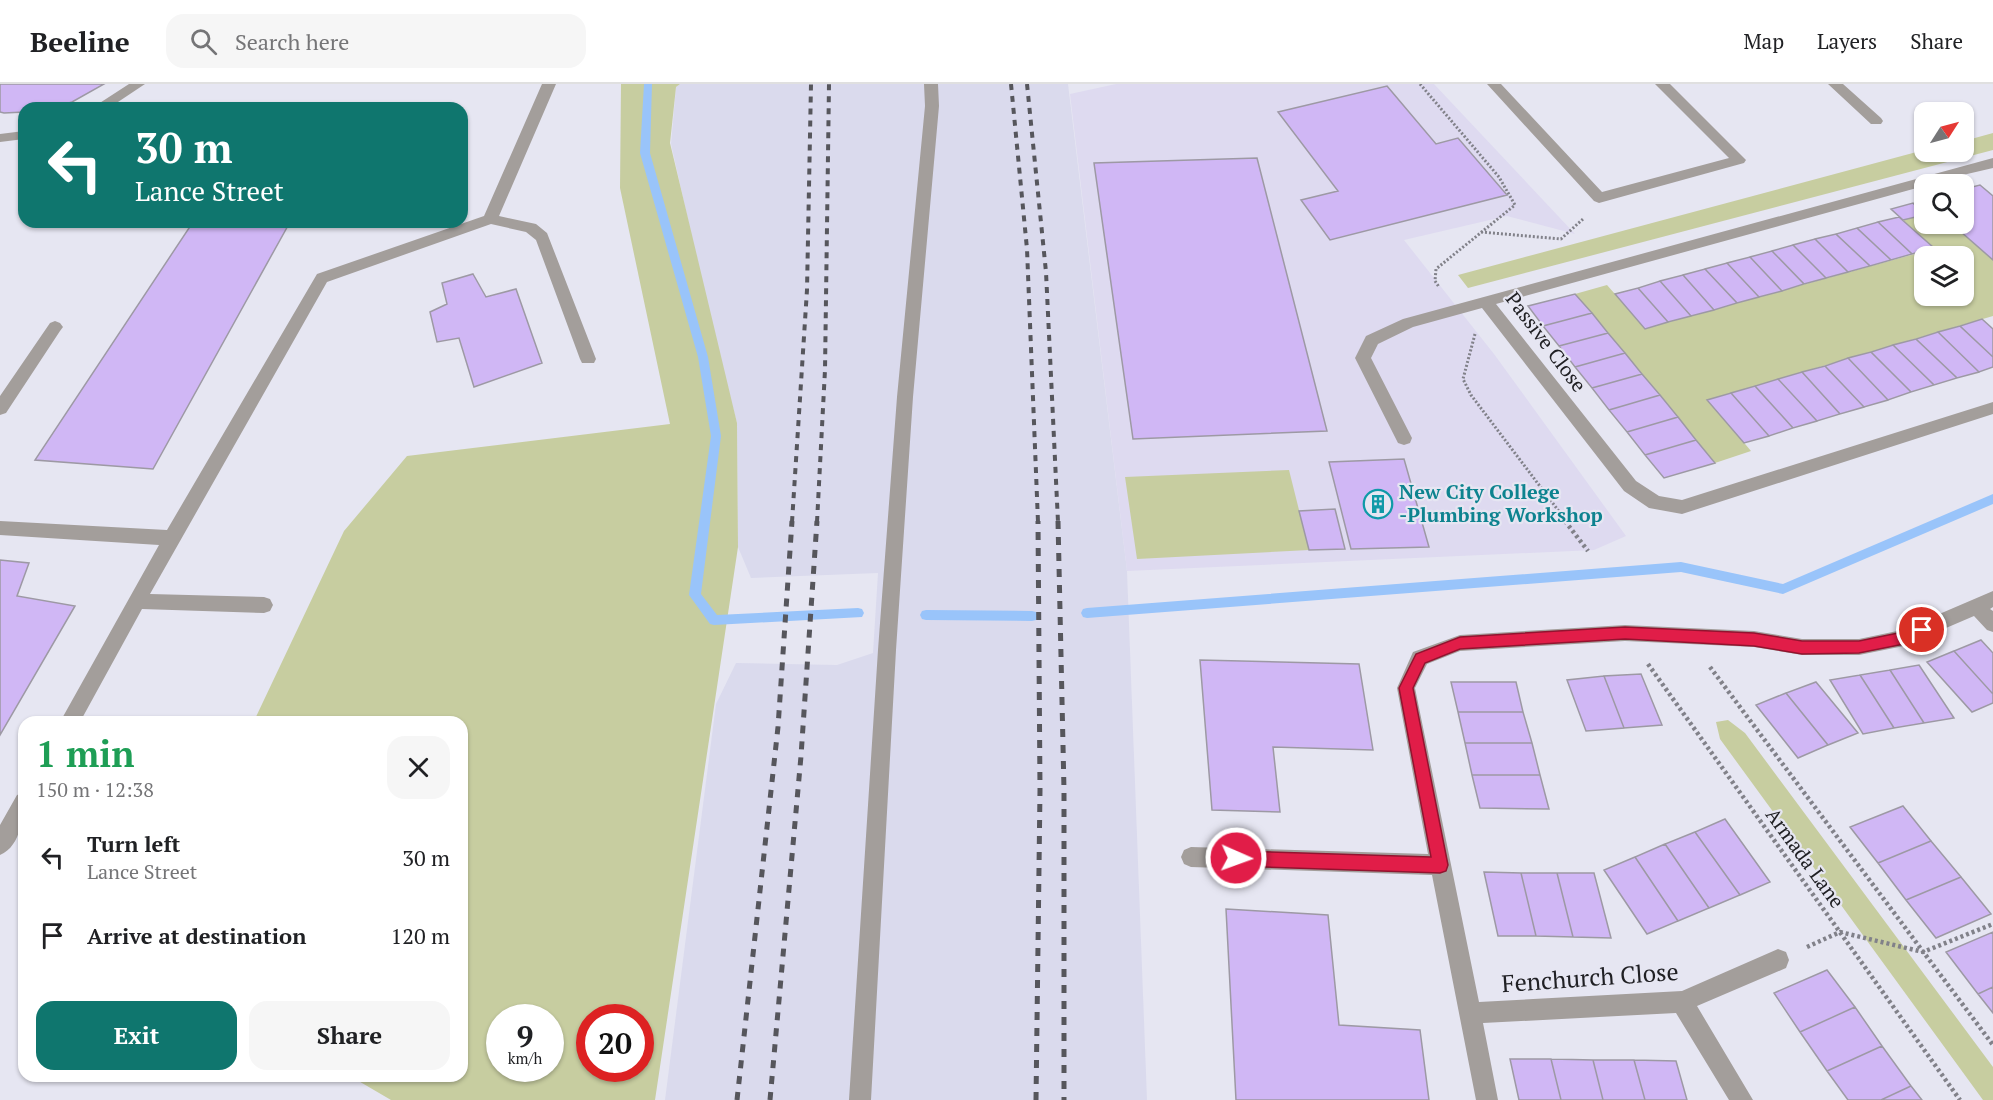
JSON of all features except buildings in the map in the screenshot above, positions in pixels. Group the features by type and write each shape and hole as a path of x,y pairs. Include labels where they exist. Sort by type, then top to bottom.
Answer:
{"street":[{"path":"109,102 138,84"},
{"path":"490,219 549,84"},
{"path":"860,1100 887,639 905,397 932,106 931,84"},
{"path":"1494,84 1599,198 1739,160 1662,84"},
{"path":"1835,84 1876,121"},
{"path":"0,138 18,136"},
{"name":"Passive Close","path":"1992,165 1486,302 1630,486 1655,503 1682,507 1993,408"},
{"path":"468,227 490,219 531,228 542,237 588,359"},
{"path":"72,716 322,278 464,228"},
{"path":"1404,438 1363,358 1372,340 1408,323 1486,302"},
{"path":"0,408 55,327"},
{"path":"0,528 172,538"},
{"path":"136,601 264,605"},
{"path":"1487,1100 1406,688 1420,658 1460,643 1625,633 1754,639 1802,647 1859,647 1904,638 1985,603 1993,624"},
{"path":"0,845 18,813"},
{"path":"1191,857 1440,865"},
{"name":"Fenchurch Close","path":"1471,1013 1682,1002 1778,960"},
{"path":"1682,1002 1742,1100"}],"path":[{"path":"1480,232 1561,238 1584,219 1599,198"},
{"name":"Armada Lane","path":"1625,633 1960,1100"},
{"name":"Armada Lane","path":"1686,635 1993,1046"},
{"path":"1840,932 1923,952 1993,924"}],"shaded area":[{"path":"680,84 1068,84 1127,571 1147,1100 665,1100 716,704 736,663 837,665 873,653 878,573 751,578 738,547 737,423 713,331 671,144 676,87"},
{"path":"1116,84 1434,84 1575,234 1507,216 1404,240 1494,354 1626,536 1594,550 1127,571 1070,94"}],"green space":[{"path":"621,84 680,84 676,87 670,143 737,423 738,547 655,1100 391,1100 360,1082 468,1082 468,716 256,716 344,531 407,456 670,424 620,188"},
{"path":"1993,133 1993,150 1974,155 1974,138"},
{"path":"1914,153 1914,162 1947,162 1468,288 1458,275"},
{"path":"1914,217 1914,231 1903,220"},
{"path":"1917,234 1963,234 1993,260 1993,316 1708,400 1751,451 1715,463 1575,294 1607,285 1645,328 1914,254 1914,306 1974,306 1974,246 1930,246"},
{"path":"1289,470 1309,550 1137,559 1125,477"},
{"path":"1728,720 1745,733 1993,1067 1993,1100 1983,1100 1720,739 1716,722"}],"waterway":[{"path":"648,84 645,153 703,357 716,436 695,595 714,620 858,613"},
{"path":"1087,613 1681,567 1783,589 1993,499"},
{"path":"926,615 1032,616"}],"railway":[{"path":"792,522 807,290 811,84"},
{"path":"817,522 825,370 829,84"},
{"path":"1011,84 1027,249 1038,522"},
{"path":"1027,84 1046,272 1058,522"},
{"path":"737,1100 778,727 792,521"},
{"path":"770,1100 801,756 817,521"},
{"path":"1036,1100 1040,790 1038,521"},
{"path":"1058,521 1064,790 1064,1100"}],"place":[{"name":"New City College -Plumbing Workshop","path":"1378,504"}],"route":[{"path":"1236,858 1440,865 1406,688 1420,658 1460,643 1625,633 1754,639 1802,647 1859,647 1904,638 1922,630"}]}
